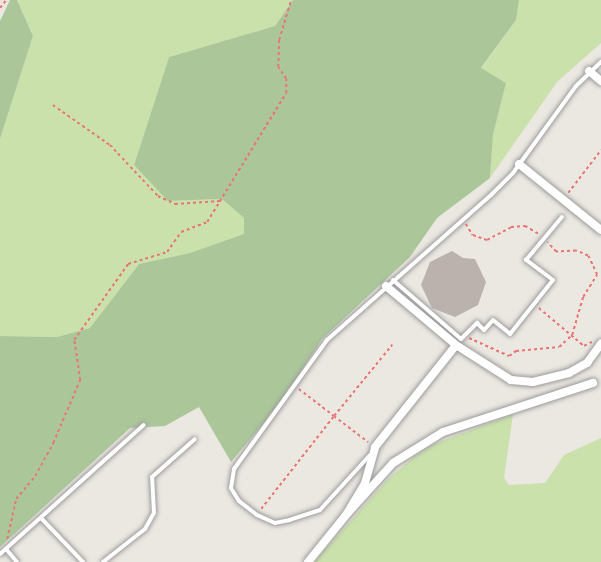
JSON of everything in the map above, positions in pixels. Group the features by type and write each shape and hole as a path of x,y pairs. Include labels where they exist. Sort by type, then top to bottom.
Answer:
{"street":[{"path":"589,71 601,81"},
{"path":"519,164 601,230"},
{"path":"386,286 511,380 523,383 569,373 587,363 601,344"},
{"path":"346,515 365,483 375,447 459,342"},
{"path":"308,562 393,463 443,432 593,383"}],"lane":[{"path":"375,447 336,496 320,510 275,523 239,501 231,488 234,469 296,387 327,340 386,286 464,221 519,164 589,71 601,62"},
{"path":"393,280 459,342 477,323 484,330 493,320 510,334 553,280 526,260 562,217"},
{"path":"0,554 144,425"},
{"path":"103,562 145,529 154,513 152,477 195,440"},
{"path":"41,518 82,562"},
{"path":"6,549 17,562"}],"path":[{"path":"0,8 6,0"},
{"path":"6,549 16,499 35,476 53,443 80,380 74,340 128,264 167,252 181,232 207,222 286,93 286,80 278,67 279,40 291,0"},
{"path":"53,105 110,145 158,196 176,204 221,201"},
{"path":"563,198 601,150"},
{"path":"459,342 471,339 509,356 516,351 559,347 572,335 579,324 583,297 597,275 588,256 576,251 556,252 544,238 525,226 511,227 487,240 473,235 464,221"},
{"path":"534,304 584,346 601,338"},
{"path":"257,514 392,345"},
{"path":"296,387 375,447"}],"green space":[{"path":"10,0 17,0 33,36 0,139 0,21"},
{"path":"17,0 293,0 276,26 169,57 134,165 169,201 222,199 244,218 244,235 190,253 139,264 91,328 57,337 0,336 0,139 33,36"},
{"path":"293,0 519,0 516,20 481,68 506,83 493,135 490,178 437,218 410,257 322,339 281,402 231,462 199,407 165,426 130,428 0,547 0,336 57,337 90,328 139,264 190,253 244,234 244,218 222,199 168,201 134,165 169,57 275,26"},
{"path":"519,0 601,0 601,43 557,82 490,178 493,135 506,83 481,69 516,20"},
{"path":"513,414 504,478 509,485 545,483 564,455 601,438 601,562 314,562 388,479 415,456 434,444"}],"building":[{"path":"452,251 463,258 475,259 486,282 478,305 455,317 432,308 421,285 430,262"}]}
